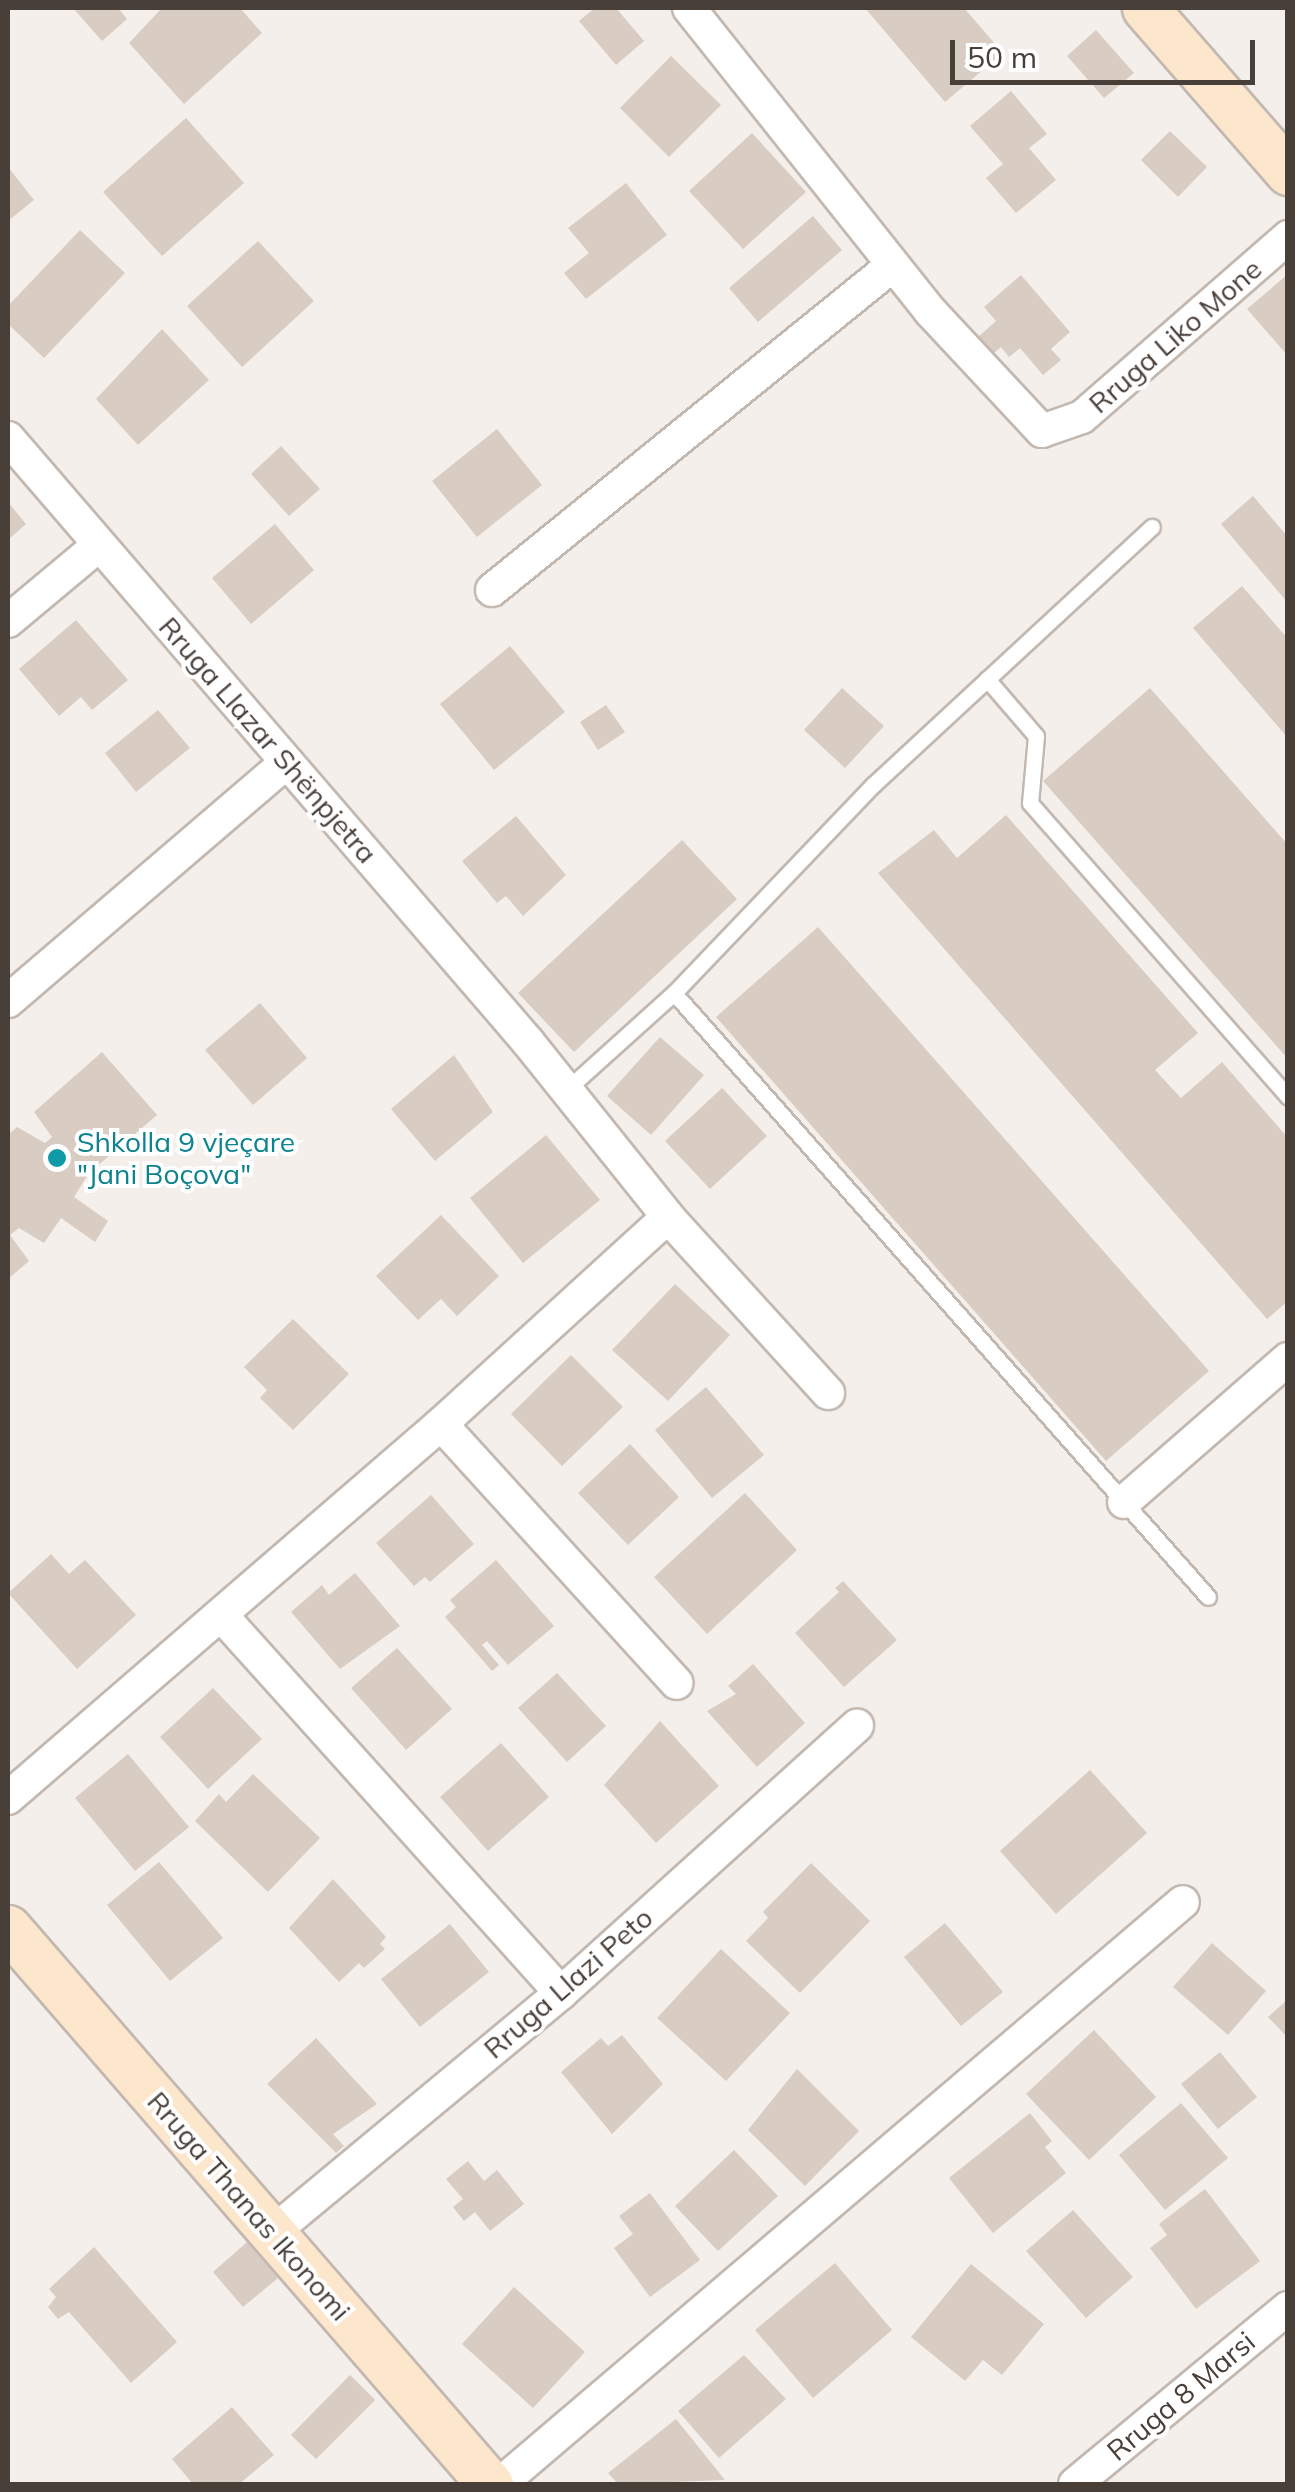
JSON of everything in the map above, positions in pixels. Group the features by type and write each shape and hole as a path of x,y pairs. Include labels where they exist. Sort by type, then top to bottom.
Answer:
{"street":[{"name":"Rruga Liko Mone","path":"690,8 893,265 1021,416 1042,432 1082,417 1288,237"},
{"path":"1145,8 1288,172"},
{"path":"492,590 893,265"},
{"name":"Rruga Llazar Shënpjetra","path":"8,438 528,1042 668,1217 828,1392"},
{"path":"8,620 99,545"},
{"path":"8,1002 287,762"},
{"path":"8,1798 441,1424 668,1217"},
{"path":"1124,1502 1288,1359"},
{"path":"441,1424 677,1683"},
{"path":"222,1616 560,1992"},
{"name":"Rruga Llazi Peto","path":"273,2232 560,1992 857,1726"},
{"path":"500,2484 1182,1902"},
{"name":"Rruga Thanas Ikonomi","path":"8,1928 490,2484"},
{"name":"Rruga 8 Marsi","path":"1075,2484 1288,2308"}],"lane":[{"path":"565,1091 674,993 872,785 1152,527"},
{"path":"987,679 1036,736 1030,803 1288,1097"},
{"path":"674,993 1208,1597"}],"building":[{"path":"73,8 118,8 127,19 102,41"},
{"path":"162,8 240,8 262,33 184,104 129,43"},
{"path":"595,8 616,8 644,41 616,65 579,21"},
{"path":"865,8 964,8 1003,53 945,102"},
{"path":"1096,30 1134,73 1104,98 1067,56"},
{"path":"671,56 721,105 669,157 620,108"},
{"path":"1011,91 1047,134 1029,148 1056,180 1016,213 986,178 1003,164 970,126"},
{"path":"186,118 244,183 162,256 103,192"},
{"path":"1170,131 1207,167 1178,197 1141,160"},
{"path":"752,133 806,192 743,249 689,191"},
{"path":"8,167 34,200 8,221"},
{"path":"626,183 667,235 586,299 564,273 589,253 568,228"},
{"path":"813,216 842,250 758,322 729,288"},
{"path":"80,230 125,273 44,358 8,324 8,306"},
{"path":"258,241 314,301 242,367 187,306"},
{"path":"1288,274 1288,356 1247,309"},
{"path":"1021,275 1070,332 1051,349 1061,360 1043,375 1020,348 1009,357 1001,347 993,354 978,337 996,321 984,307"},
{"path":"162,329 209,380 138,445 96,399"},
{"path":"497,429 542,485 477,537 432,481"},
{"path":"281,446 320,489 289,516 251,474"},
{"path":"1253,496 1288,537 1288,603 1221,524"},
{"path":"8,502 26,524 8,540"},
{"path":"275,524 314,570 251,624 212,578"},
{"path":"1242,586 1288,639 1288,738 1193,628"},
{"path":"76,620 128,680 92,710 81,697 59,716 19,669"},
{"path":"510,646 565,712 494,770 440,704"},
{"path":"842,688 884,726 845,768 804,730"},
{"path":"1150,688 1288,845 1288,1059 1043,781"},
{"path":"606,705 625,732 598,750 580,722"},
{"path":"158,710 190,748 136,792 105,753"},
{"path":"1006,815 1198,1033 1155,1070 1181,1098 1222,1062 1288,1138 1288,1301 1267,1319 878,873 934,830 957,858"},
{"path":"516,816 566,875 523,916 506,896 497,903 462,861"},
{"path":"682,840 737,899 574,1052 518,993"},
{"path":"818,927 1209,1371 1106,1461 716,1017"},
{"path":"260,1003 307,1058 253,1105 205,1050"},
{"path":"660,1037 704,1075 651,1135 607,1096"},
{"name":"Shkolla 9 vjeçare \"Jani Boçova\"","path":"102,1052 157,1115 89,1173 74,1197 108,1221 95,1242 61,1218 44,1243 19,1228 10,1235 29,1261 8,1279 8,1135 17,1127 45,1143 52,1137 34,1112"},
{"path":"454,1055 493,1112 435,1161 391,1109"},
{"path":"722,1088 767,1136 710,1189 665,1141"},
{"path":"546,1135 600,1200 523,1263 470,1198"},
{"path":"441,1215 499,1276 457,1316 441,1299 418,1320 376,1276"},
{"path":"675,1284 730,1335 668,1401 612,1350"},
{"path":"293,1319 349,1374 293,1430 260,1398 267,1390 244,1367"},
{"path":"571,1355 623,1407 562,1466 511,1414"},
{"path":"706,1387 764,1455 712,1498 655,1430"},
{"path":"630,1444 679,1497 628,1545 578,1493"},
{"path":"745,1493 797,1550 707,1634 654,1577"},
{"path":"431,1495 474,1544 430,1582 425,1577 414,1586 376,1543"},
{"path":"51,1554 69,1574 85,1560 136,1615 77,1669 8,1593"},
{"path":"496,1560 554,1626 508,1665 487,1641 482,1645 499,1665 492,1671 445,1617 456,1607 450,1600"},
{"path":"355,1573 400,1626 340,1669 291,1612 322,1585 329,1595"},
{"path":"843,1581 897,1640 844,1687 795,1633 839,1592 835,1588"},
{"path":"397,1648 452,1709 406,1750 351,1688"},
{"path":"753,1664 805,1723 757,1767 707,1711 736,1694 728,1686"},
{"path":"557,1673 606,1726 567,1762 518,1708"},
{"path":"213,1688 262,1739 208,1789 160,1737"},
{"path":"660,1721 719,1786 656,1843 604,1785"},
{"path":"501,1743 549,1797 488,1851 440,1797"},
{"path":"128,1754 189,1827 135,1871 75,1798"},
{"path":"1090,1770 1147,1833 1056,1914 1000,1851"},
{"path":"253,1774 320,1838 268,1892 195,1821 219,1794 226,1802"},
{"path":"159,1862 223,1938 170,1981 107,1905"},
{"path":"811,1863 870,1921 800,1993 746,1941 768,1918 763,1912"},
{"path":"333,1879 386,1937 380,1944 385,1949 364,1968 359,1963 339,1982 289,1928"},
{"path":"945,1923 1003,1992 961,2026 904,1957"},
{"path":"450,1924 489,1972 420,2027 381,1979"},
{"path":"1212,1943 1266,1991 1228,2035 1173,1987"},
{"path":"721,1949 790,2013 726,2081 657,2018"},
{"path":"1288,1999 1288,2038 1268,2017"},
{"path":"1094,2030 1156,2097 1089,2160 1026,2094"},
{"path":"622,2035 663,2084 612,2134 561,2072 601,2038 608,2046"},
{"path":"316,2038 377,2104 333,2134 344,2146 336,2153 267,2084"},
{"path":"1220,2052 1257,2097 1218,2129 1181,2084"},
{"path":"797,2069 859,2131 805,2186 748,2130"},
{"path":"1181,2103 1228,2158 1165,2210 1119,2155"},
{"path":"1030,2113 1052,2141 1045,2147 1066,2173 993,2233 949,2178"},
{"path":"734,2150 778,2196 718,2251 675,2206"},
{"path":"468,2161 484,2181 497,2170 524,2204 490,2231 475,2212 464,2221 453,2207 463,2199 446,2179"},
{"path":"1205,2189 1260,2261 1196,2309 1150,2248 1167,2235 1159,2224"},
{"path":"650,2193 700,2260 650,2297 614,2248 633,2234 619,2216"},
{"path":"1073,2210 1133,2277 1086,2318 1026,2251"},
{"path":"247,2242 278,2278 243,2307 213,2272"},
{"path":"94,2247 177,2342 131,2383 69,2312 58,2319 48,2307 56,2297 49,2289"},
{"path":"835,2263 892,2330 813,2398 755,2330"},
{"path":"971,2264 1044,2324 1002,2375 983,2360 965,2381 911,2337"},
{"path":"514,2287 585,2352 533,2408 462,2344"},
{"path":"744,2355 786,2399 719,2458 678,2411"},
{"path":"350,2375 375,2400 316,2459 291,2435"},
{"path":"232,2407 274,2455 239,2484 193,2484 172,2459"},
{"path":"676,2419 725,2480 618,2484 608,2473"}],"place":[{"name":"Shkolla 9 vjeçare \"Jani Boçova\"","path":"57,1158"}]}
